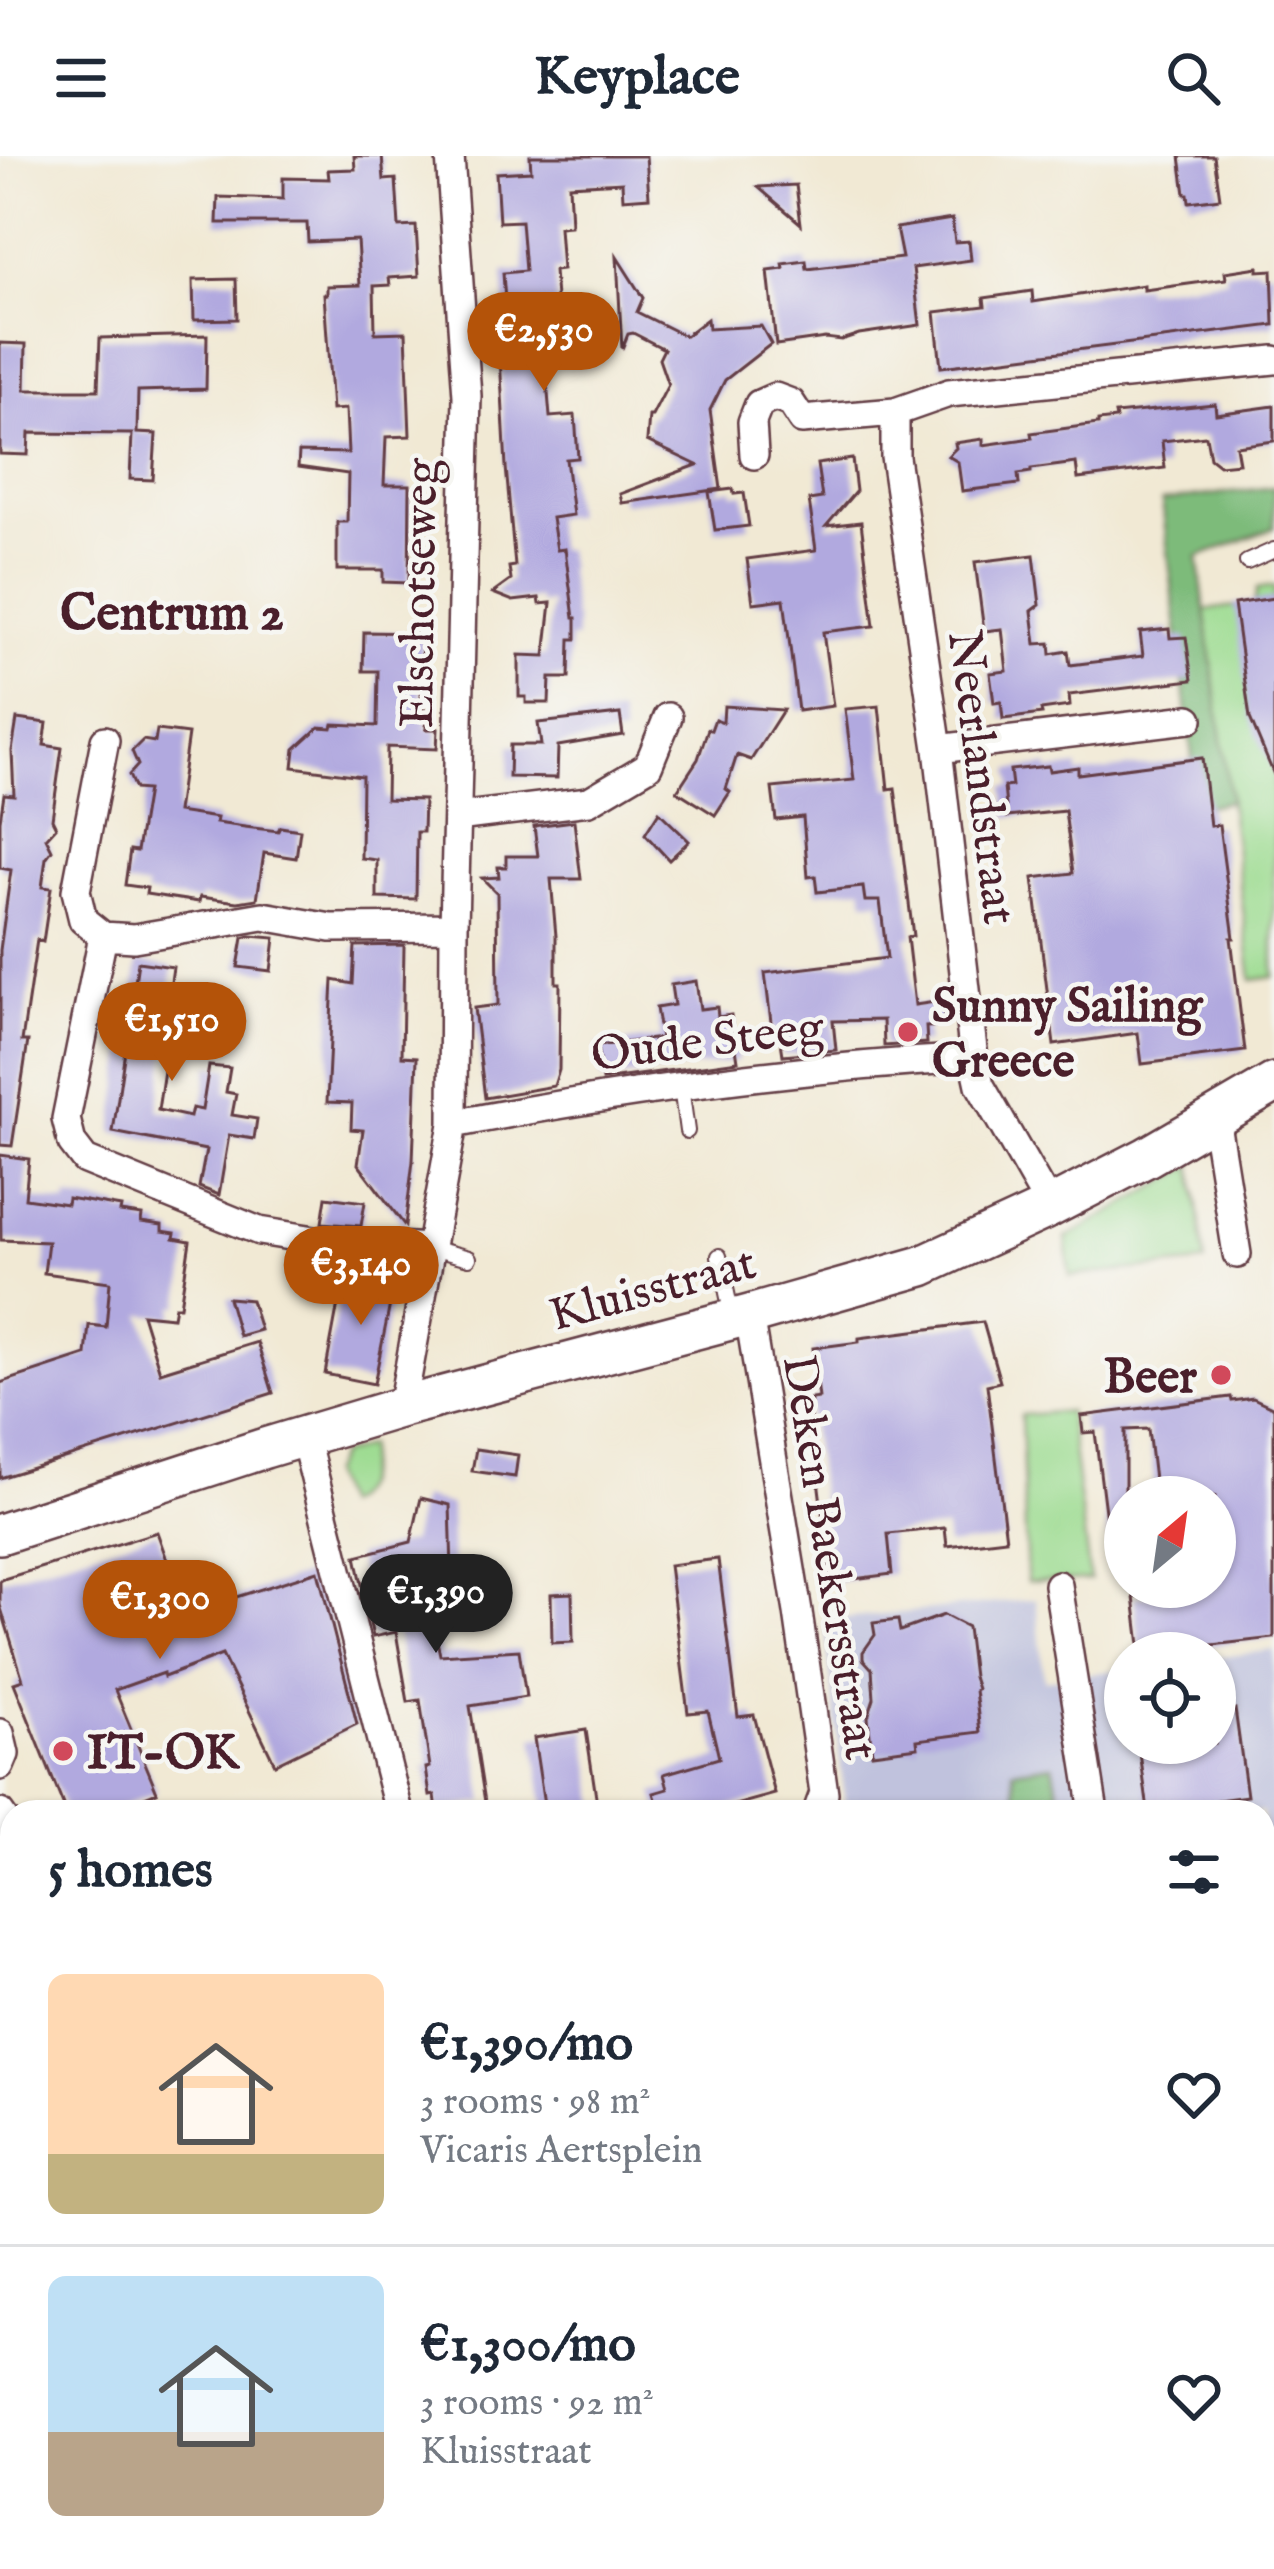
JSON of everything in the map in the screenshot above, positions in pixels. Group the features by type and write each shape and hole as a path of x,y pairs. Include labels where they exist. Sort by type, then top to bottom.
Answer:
{"street":[{"name":"Elschotseweg","path":"402,1407 453,1124 467,396 450,156"},
{"path":"754,455 752,422 759,404 776,397 791,403 802,420 895,412 949,393 1274,360"},
{"name":"Neerlandstraat","path":"895,412 895,457 938,749 974,1058 980,1085 1050,1208"},
{"path":"457,817 589,801 648,766 668,717"},
{"path":"938,749 1190,719"},
{"path":"105,740 76,891 83,920 103,936 134,938 263,916 331,928 454,927"},
{"path":"103,936 66,1118 73,1143 86,1160 260,1231 327,1242 431,1248"},
{"name":"Oude Steeg","path":"453,1124 570,1102 864,1064 974,1058"},
{"name":"Kluisstraat","path":"0,1534 304,1435 922,1266 1050,1208 1274,1083"},
{"path":"1215,1118 1237,1254"},
{"name":"Deken Baekersstraat","path":"741,1317 798,1612 824,1792 821,1800"},
{"path":"304,1435 396,1800"},
{"path":"1058,1585 1092,1800"},
{"path":"0,1733 5,1754 0,1766"}],"lane":[{"path":"1247,562 1274,550"},
{"path":"681,1088 688,1131"},
{"path":"431,1248 469,1258"},
{"path":"719,1256 741,1317"}],"shaded area":[{"path":"1036,1599 1044,1680 1104,1672 1104,1764 1236,1764 1236,1655 1274,1650 1274,1800 845,1800 824,1621"}],"green space":[{"path":"1274,487 1274,528 1198,557 1230,801 1198,808 1162,501"},
{"path":"1274,586 1274,977 1252,980 1205,610 1254,604 1257,589"},
{"path":"1193,1166 1205,1263 1070,1276 1066,1238"},
{"path":"1068,1411 1090,1580 1027,1582 1021,1415"},
{"path":"367,1446 363,1480 342,1506 329,1474 339,1455"},
{"path":"1053,1764 1060,1800 1017,1800 1013,1770"}],"building":[{"path":"354,156 382,156 384,180 396,179 399,227 416,226 419,276 389,278 390,285 374,286 375,333 406,332 410,436 386,437 384,485 410,485 409,583 383,582 383,570 337,570 337,522 347,522 348,474 298,467 299,452 348,453 346,409 332,410 324,294 327,286 360,285 357,240 308,242 307,223 217,223 218,197 283,199 283,178 329,179 328,170 355,169"},
{"path":"530,156 646,156 649,197 623,199 622,182 569,185 571,226 559,227 562,270 554,271 558,325 574,324 576,354 545,357 550,417 575,415 578,458 566,459 573,515 552,518 557,550 565,549 576,639 570,639 569,678 550,678 549,703 526,703 526,697 519,697 519,655 545,656 551,603 540,604 539,598 513,601 493,593 511,580 509,567 515,566 500,357 509,357 503,273 525,271 521,221 499,222 496,173 531,171"},
{"path":"1180,156 1214,156 1220,198 1189,202"},
{"path":"796,185 801,224 758,187"},
{"path":"952,219 955,242 969,241 971,260 913,268 920,325 841,340 776,345 768,271 806,261 807,269 902,258 896,228"},
{"path":"617,257 643,298 637,312 685,336 707,319 708,329 761,326 771,344 725,380 710,410 721,489 622,503 620,494 697,465 647,441 649,416 668,385 659,359 664,349 633,333 622,349"},
{"path":"1258,267 1258,271 1272,270 1274,325 941,367 935,312 985,306 984,298 1032,291 1033,302 1144,285 1144,290 1226,279 1225,272"},
{"path":"236,279 237,319 194,320 193,280"},
{"path":"207,335 206,389 138,391 137,433 156,434 153,480 130,479 132,434 29,433 28,455 0,454 0,343 26,344 25,390 98,390 100,338"},
{"path":"1215,404 1216,414 1274,406 1274,441 1236,446 1239,463 1219,465 1210,458 1206,436 1162,441 1165,468 1078,479 1076,463 1031,469 1018,474 1019,484 962,491 958,462 948,456 955,443 983,439 983,445 1032,438 1031,433 1116,419 1115,414"},
{"path":"852,459 856,491 826,526 861,522 874,626 823,632 833,706 798,711 784,599 753,603 747,559 816,550 809,500 822,498 817,464"},
{"path":"733,489 734,494 744,493 749,526 715,530 709,492"},
{"path":"1034,555 1040,605 1032,611 1036,644 1050,643 1051,654 1068,651 1070,665 1143,656 1140,632 1169,629 1170,638 1186,637 1192,680 1069,695 1070,706 1003,719 1001,702 994,703 990,673 1007,671 1002,629 984,631 975,562"},
{"path":"1274,598 1274,775 1250,718 1234,604"},
{"path":"364,632 422,633 421,710 426,710 426,729 438,729 437,749 387,747 386,799 424,800 423,832 417,832 416,899 377,898 377,860 361,858 362,776 293,767 295,749 319,727 377,726 378,671 363,671"},
{"path":"724,706 783,710 751,760 737,755 726,789 730,792 715,815 677,791 698,759 708,729 715,719 723,722"},
{"path":"879,706 888,789 895,788 913,936 907,937 915,1005 942,1001 945,1026 926,1027 927,1043 884,1046 883,1020 833,1021 836,1050 783,1055 779,1029 772,1030 765,973 887,958 880,901 865,901 863,887 817,892 815,876 808,877 803,817 776,820 772,788 854,780 845,709"},
{"path":"620,714 623,735 558,746 557,778 509,777 510,745 541,745 538,723"},
{"path":"17,719 47,723 44,745 62,748 52,819 56,827 46,838 52,850 46,858 42,887 51,888 43,942 37,940 12,1146 0,1145 0,950 11,870 0,868 0,820 4,794 14,795 12,751"},
{"path":"157,730 188,734 177,812 217,818 216,823 300,830 296,858 264,853 257,899 238,902 200,897 199,902 146,894 147,888 125,885 130,850 137,851 147,790 135,789 129,775 138,765 132,751 143,740 155,742"},
{"path":"1202,758 1210,826 1219,825 1245,1051 1142,1064 1138,1033 1054,1045 1033,878 1073,873 1065,811 1007,817 1004,787 1012,786 1010,770 1078,767 1078,774"},
{"path":"659,812 689,841 669,860 645,834"},
{"path":"574,821 581,879 551,879 556,983 560,983 559,1070 554,1086 485,1098 474,1008 498,1005 497,893 482,878 499,877 498,867 506,867 506,856 538,856 534,826"},
{"path":"243,938 275,938 271,971 238,967"},
{"path":"404,945 402,1056 417,1057 405,1226 358,1164 363,1130 351,1129 352,1103 327,1102 333,980 353,984 355,946"},
{"path":"138,962 173,967 167,1011 173,1011 158,1110 190,1117 192,1108 202,1110 209,1066 230,1068 226,1092 236,1094 232,1115 257,1119 254,1139 229,1135 219,1195 199,1187 206,1150 113,1132"},
{"path":"696,981 700,1009 717,1007 718,1017 731,1015 738,1061 602,1080 597,1046 661,1038 656,1008 674,1005 671,985"},
{"path":"0,1155 29,1159 25,1198 67,1204 68,1198 121,1207 120,1212 142,1215 141,1222 162,1225 162,1231 175,1233 174,1238 190,1241 180,1306 175,1306 173,1317 142,1314 160,1372 257,1342 273,1393 0,1478 0,1383 86,1355 89,1325 106,1327 110,1282 44,1273 48,1242 1,1240"},
{"path":"326,1197 365,1202 361,1226 322,1223"},
{"path":"360,1268 396,1274 374,1384 325,1374 340,1293 355,1296"},
{"path":"228,1298 251,1300 260,1330 239,1336"},
{"path":"983,1322 1000,1382 987,1385 1006,1539 947,1546 945,1528 888,1534 892,1574 831,1582 810,1417 811,1399 819,1398 813,1348"},
{"path":"1231,1397 1232,1401 1253,1398 1274,1408 1274,1638 1236,1642 1236,1632 1138,1632 1135,1608 1236,1608 1236,1476 1154,1476 1148,1429 1125,1430 1125,1476 1104,1476 1104,1504 1095,1432 1083,1433 1081,1416"},
{"path":"476,1449 518,1455 515,1477 472,1471"},
{"path":"421,1498 450,1505 452,1571 428,1573 440,1655 519,1650 526,1697 470,1706 485,1800 430,1796 420,1700 408,1702 396,1632 373,1637 356,1556 411,1542"},
{"path":"157,1532 186,1613 318,1571 357,1724 275,1764 222,1655 115,1690 157,1792 137,1800 61,1800 14,1683 23,1680 0,1605 0,1580"},
{"path":"718,1559 738,1717 754,1715 775,1794 753,1800 656,1800 654,1793 668,1789 664,1774 719,1758 708,1711 688,1713 669,1565"},
{"path":"572,1593 573,1642 552,1643 551,1594"},
{"path":"944,1615 967,1627 980,1732 917,1740 918,1747 872,1753 868,1717 874,1698 872,1669 863,1652 875,1635 873,1623 898,1620 900,1631"},
{"path":"1236,1716 1247,1796 1147,1800 1142,1764 1236,1764"},
{"path":"586,1730 596,1800 543,1800 534,1738"}],"place":[{"name":"Sunny Sailing Greece","path":"908,1032"},
{"name":"Beer","path":"1221,1375"},
{"name":"IT-OK","path":"63,1751"}],"district":[{"name":"Centrum 2","path":"172,611"}]}
